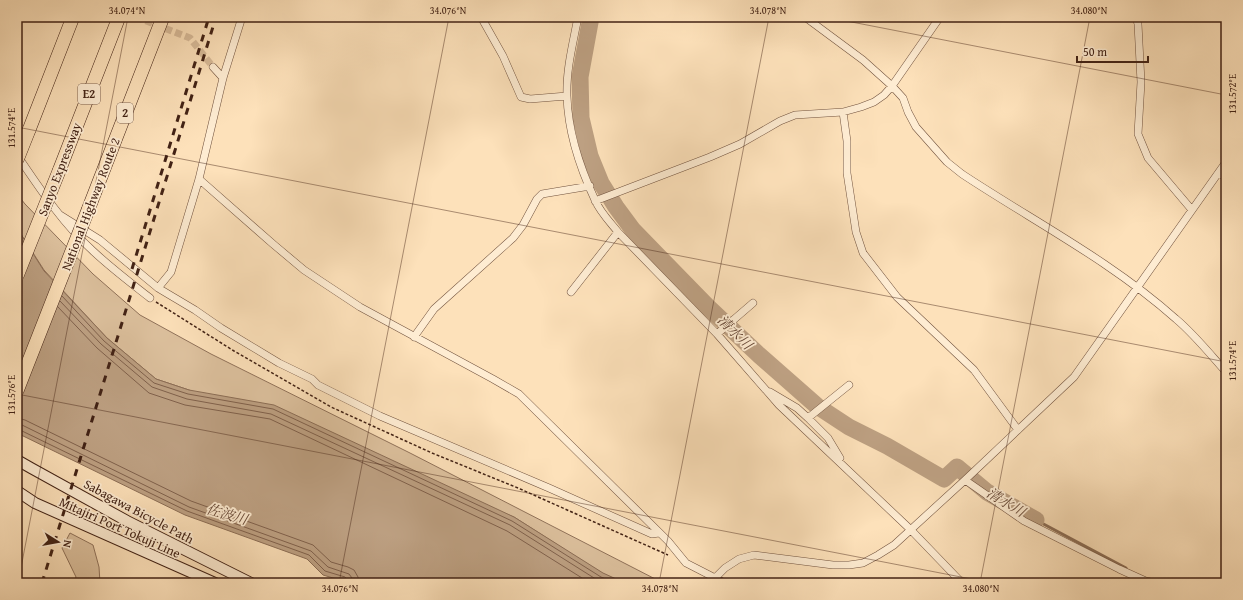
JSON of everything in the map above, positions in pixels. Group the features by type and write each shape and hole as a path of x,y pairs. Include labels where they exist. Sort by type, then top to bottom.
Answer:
{"highway":[{"path":"17,160 73,17"},
{"name":"Sanyo Expressway","path":"17,276 119,17"},
{"name":"National Highway Route 2","path":"17,391 163,17"}],"main road":[{"name":"Sabagawa Bicycle Path","path":"17,460 121,517 251,583"},
{"name":"Mitajiri Port Tokuji Line","path":"17,491 35,503 215,583"}],"street":[{"path":"158,288 171,272 199,179 224,78 242,17"},
{"path":"481,17 503,56 521,97 530,99 567,96"},
{"path":"578,17 570,56 567,96 572,129 580,161 590,186 618,232 717,334 779,405 911,530 962,583"},
{"path":"805,17 863,60 892,86 903,98 916,127 947,162 962,174 1064,238 1138,288 1177,319 1226,372"},
{"path":"598,200 740,144 780,120 795,115 843,112 874,102 884,95 892,86 940,17"},
{"path":"1136,17 1138,24 1141,82 1138,134 1148,158 1192,210"},
{"path":"213,67 224,78"},
{"path":"843,112 847,141 847,173 856,232 863,253 897,298 974,370 1018,430"},
{"path":"17,155 71,229 94,252 150,298"},
{"path":"714,580 725,568 739,558 754,555 833,565 849,565 863,563 878,556 894,544 965,480 1074,377 1226,162"},
{"path":"1219,172 1226,178"},
{"path":"199,179 272,244 304,270 360,307 519,394 659,533 686,563 714,580 725,583"},
{"path":"414,337 434,309 513,238 523,225 537,199 542,194 590,186"},
{"path":"60,214 100,240 158,288 279,363 312,379 318,385 380,416 550,488 652,534 659,533"},
{"path":"571,292 618,232"},
{"path":"717,334 753,303"},
{"path":"808,418 849,385"},
{"path":"766,389 797,408 808,418 828,438 844,465"},
{"path":"965,480 1024,521 1150,583"}],"shaded area":[{"path":"17,194 93,274 140,315 211,354 410,453 663,583 625,583 603,574 514,517 189,390 156,379 107,338 44,270 17,228"},
{"path":"70,533 93,545 99,567 100,583 74,583 76,577 62,548"}],"water":[{"name":"佐波川","path":"17,228 44,271 107,338 156,379 189,390 274,405 514,517 603,573 625,583 350,583 323,575 307,559 185,515 17,433"}],"waterway":[{"name":"清水川","path":"591,17 580,77 581,118 590,156 601,183 633,230 708,307 759,355 817,406 849,427 887,446 944,479 957,467 987,492 1036,520"},
{"path":"1036,520 1126,568"},
{"path":"1149,579 1159,583"}],"tunnel":[{"path":"136,17 190,38 213,67"}],"railway":[{"path":"132,269 209,17"},
{"path":"42,583 216,17"}]}
